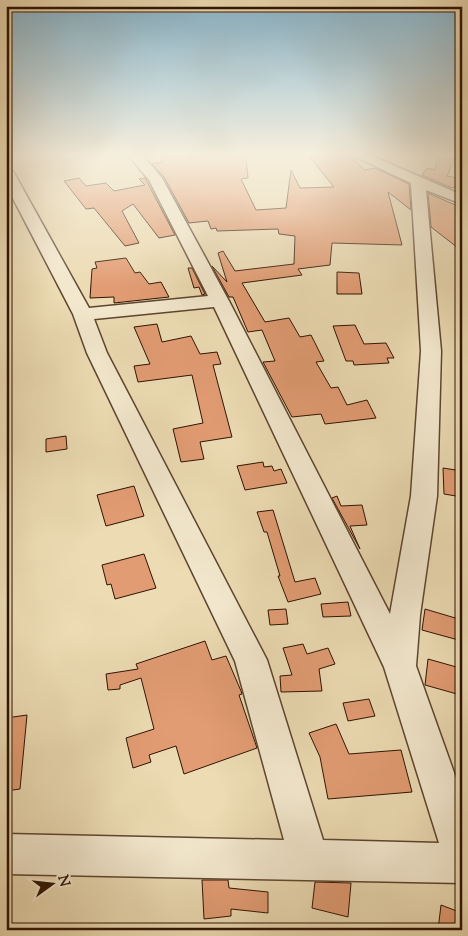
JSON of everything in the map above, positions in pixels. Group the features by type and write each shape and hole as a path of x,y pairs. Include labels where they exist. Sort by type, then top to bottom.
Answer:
{"street":[{"path":"21,200 83,314 97,353 251,660 309,860"},
{"path":"166,200 220,301 400,666 462,852"},
{"path":"400,666 405,615 424,496 431,351 419,200"},
{"path":"83,314 220,301"},
{"path":"6,854 462,863"}],"building":[{"path":"79,200 156,200 175,235 159,238 133,204 122,211 139,243 125,246 94,208 86,209"},
{"path":"176,200 251,200 256,210 286,208 287,200 390,200 402,245 332,243 330,265 298,269 302,275 242,283 265,322 289,318 300,337 311,335 324,361 316,362 331,388 338,387 347,405 367,400 376,418 325,424 321,414 292,417 263,362 275,361 262,330 248,332 233,297 229,297 212,266 227,282 218,253 223,251 235,271 294,264 295,236 279,234 278,229 217,231 216,228 211,229 208,221 189,223"},
{"path":"398,200 410,200 411,210"},
{"path":"429,200 443,200 462,208 462,251 431,227"},
{"path":"126,258 135,273 140,272 149,284 161,282 169,297 114,303 114,297 90,298 92,269 97,268 95,262"},
{"path":"188,268 192,268 205,294 202,295 199,287 194,288"},
{"path":"337,272 359,273 362,294 337,294"},
{"path":"157,324 162,342 191,336 200,354 217,352 221,364 213,365 232,437 200,442 204,459 181,462 173,429 203,423 192,375 138,382 134,366 150,364 134,327"},
{"path":"355,325 364,344 386,343 394,358 387,358 389,363 354,365 353,361 346,361 333,326"},
{"path":"66,436 67,449 46,452 46,439"},
{"path":"263,462 264,467 272,466 274,471 281,469 287,483 245,490 237,466"},
{"path":"443,468 462,471 462,497 444,494"},
{"path":"134,486 144,516 106,526 97,495"},
{"path":"337,496 341,506 362,505 367,525 350,526 360,549 332,498"},
{"path":"273,510 295,582 315,578 321,594 288,602 278,576 280,576 267,532 264,532 257,512"},
{"path":"144,554 156,588 115,599 111,584 107,585 102,565"},
{"path":"348,602 351,616 323,617 321,604"},
{"path":"286,609 288,624 270,625 268,610"},
{"path":"425,609 462,620 462,641 422,630"},
{"path":"205,641 212,660 226,656 241,691 242,694 239,695 257,748 184,774 176,746 149,755 151,762 133,768 126,738 154,729 141,678 120,685 120,689 108,690 106,674 138,669 136,664"},
{"path":"303,644 307,654 328,648 335,664 319,669 322,691 281,692 280,676 292,675 283,648"},
{"path":"428,659 460,668 457,694 425,685"},
{"path":"369,699 375,716 348,721 343,703"},
{"path":"27,715 20,789 6,791 6,718"},
{"path":"336,724 349,754 401,750 412,792 328,799 320,757 309,733"},
{"path":"202,880 228,880 229,888 268,892 268,913 231,909 231,916 204,919"},
{"path":"315,882 351,883 348,917 312,908"},
{"path":"441,905 462,913 462,930 438,930"}]}
